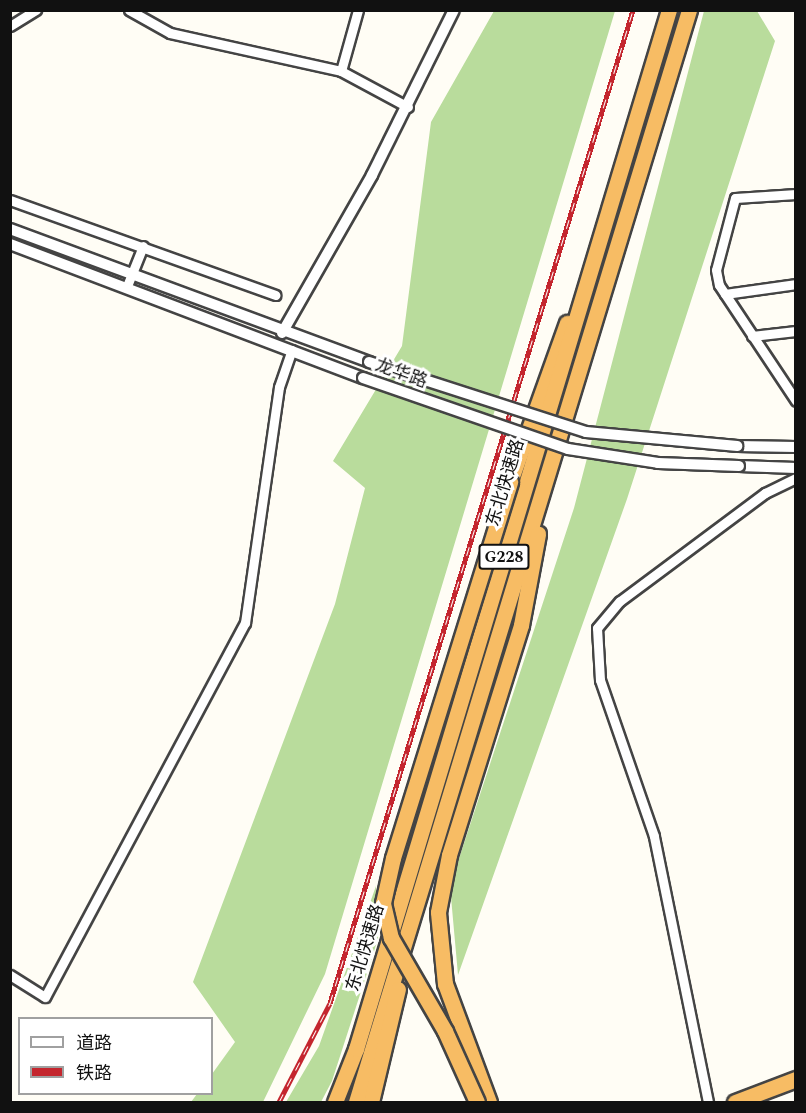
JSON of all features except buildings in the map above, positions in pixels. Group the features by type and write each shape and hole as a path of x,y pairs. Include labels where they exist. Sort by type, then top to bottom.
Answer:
{"highway":[{"name":"东北快速路","path":"334,1102 356,1049 669,10"},
{"name":"东北快速路","path":"362,1100 400,958 689,10"},
{"path":"477,1102 445,1031 391,938 384,903 393,858 544,375 590,274"},
{"path":"489,1102 448,992 439,950 440,892 455,835 521,625 546,481"},
{"path":"735,1102 795,1079"}],"street":[{"path":"10,26 36,10"},
{"path":"129,10 170,33 341,71 408,107"},
{"path":"341,71 357,10"},
{"path":"277,341 408,107 454,10"},
{"path":"795,194 735,198 716,270 725,294 795,401"},
{"path":"10,200 275,295"},
{"name":"龙华路","path":"10,229 285,328 369,362 586,432 737,446 795,447"},
{"name":"龙华路","path":"10,244 277,341 292,350 363,378 568,448 658,463 795,468"},
{"path":"127,286 135,274 142,246"},
{"path":"725,294 795,284"},
{"path":"752,336 795,331"},
{"path":"10,975 45,997 245,623 279,387 292,350"},
{"path":"708,1102 654,836 600,680 597,628 620,601 765,493 795,478"}],"green space":[{"path":"494,11 615,11 325,974 263,1102 191,1102 196,1095 213,1095 213,1073 235,1042 193,982 335,604 365,488 333,461 402,346 431,122"},
{"path":"704,11 757,11 775,41 627,499 458,975 450,886 574,508"},
{"path":"376,886 378,939 332,1081 321,1102 286,1102 319,1046"}],"railway":[{"path":"279,1102 330,1003 633,10"}]}
